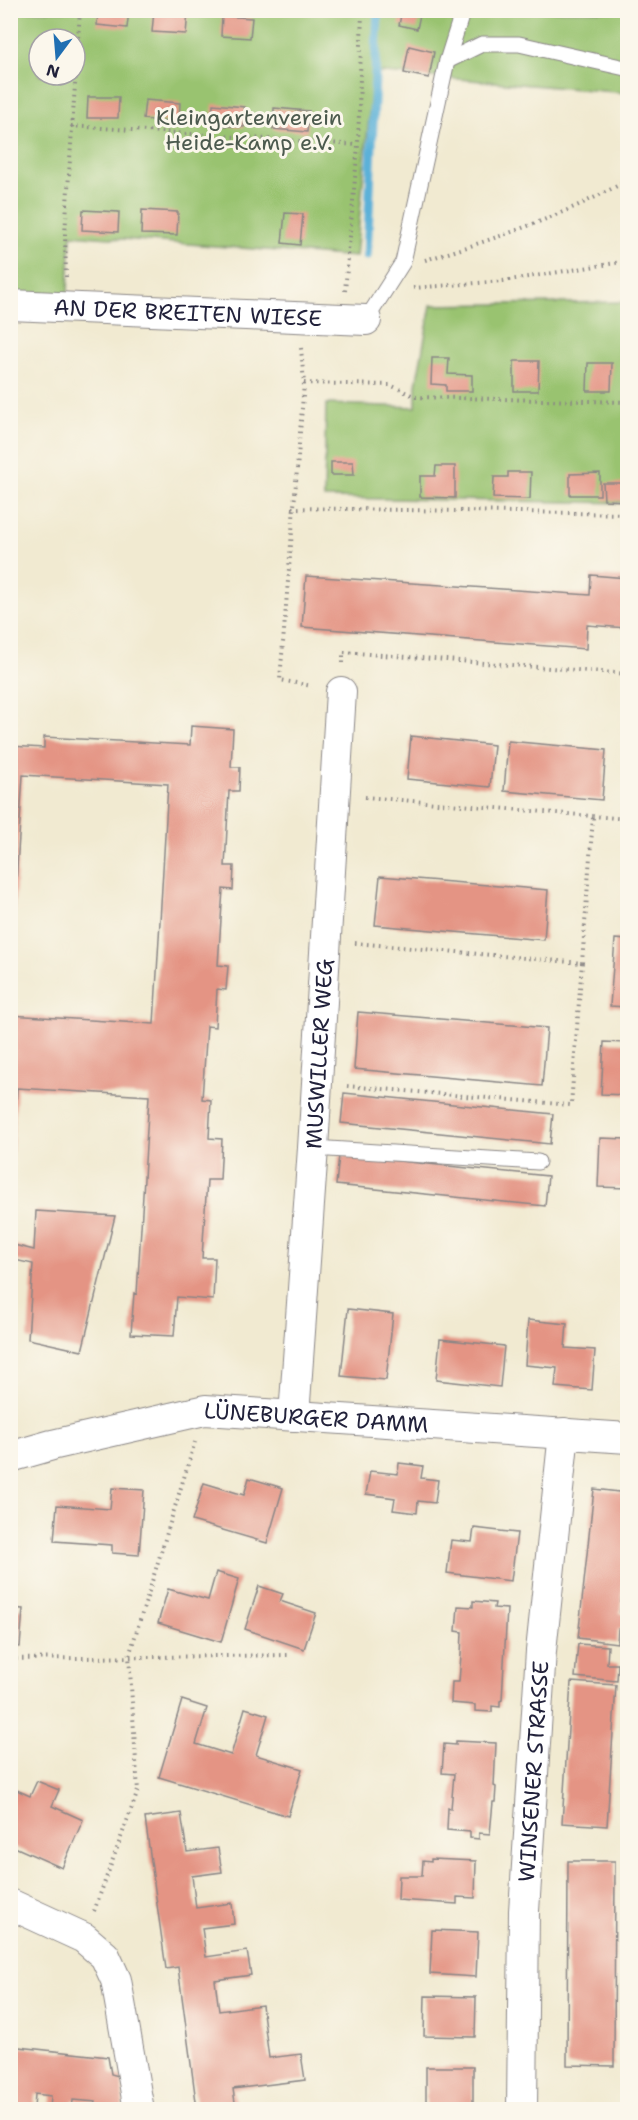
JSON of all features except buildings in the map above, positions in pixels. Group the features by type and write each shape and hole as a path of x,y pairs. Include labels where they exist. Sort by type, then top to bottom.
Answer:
{"street":[{"name":"AN DER BREITEN WIESE","path":"10,305 355,320"},
{"name":"MUSWILLER WEG","path":"294,1416 341,692"},
{"name":"LÜNEBURGER DAMM","path":"10,1457 52,1445 205,1410 627,1438"},
{"name":"WINSENER STRASSE","path":"522,2109 524,1911 541,1651 564,1433"},
{"path":"10,1904 84,1938 105,1956 116,1980 139,2109"}],"lane":[{"path":"355,320 404,262 447,61 463,10"},
{"path":"447,61 482,45 519,44 627,67"},
{"path":"313,1148 538,1162"}],"path":[{"path":"67,308 65,234 80,10"},
{"path":"355,320 347,256 358,146 362,10"},
{"path":"71,126 358,146"},
{"path":"404,262 419,262 499,237 555,216 627,180"},
{"path":"404,294 414,288 503,281 627,261"},
{"path":"299,317 303,382 280,680 341,692 344,652 627,674"},
{"path":"303,382 390,385 416,397 627,402"},
{"path":"292,508 627,514"},
{"path":"335,794 627,819"},
{"path":"317,1083 571,1105 593,817"},
{"path":"326,940 582,963"},
{"path":"84,1938 138,1791 129,1656 205,1410"},
{"path":"10,1659 290,1655"}],"green space":[{"name":"Kleingartenverein Heide-Kamp e.V.","path":"11,11 627,11 627,93 373,72 356,257 71,235 67,308 11,305"},
{"path":"627,302 627,503 324,498 326,404 416,407 416,385 431,305"}],"waterway":[{"path":"367,256 378,10"}]}
